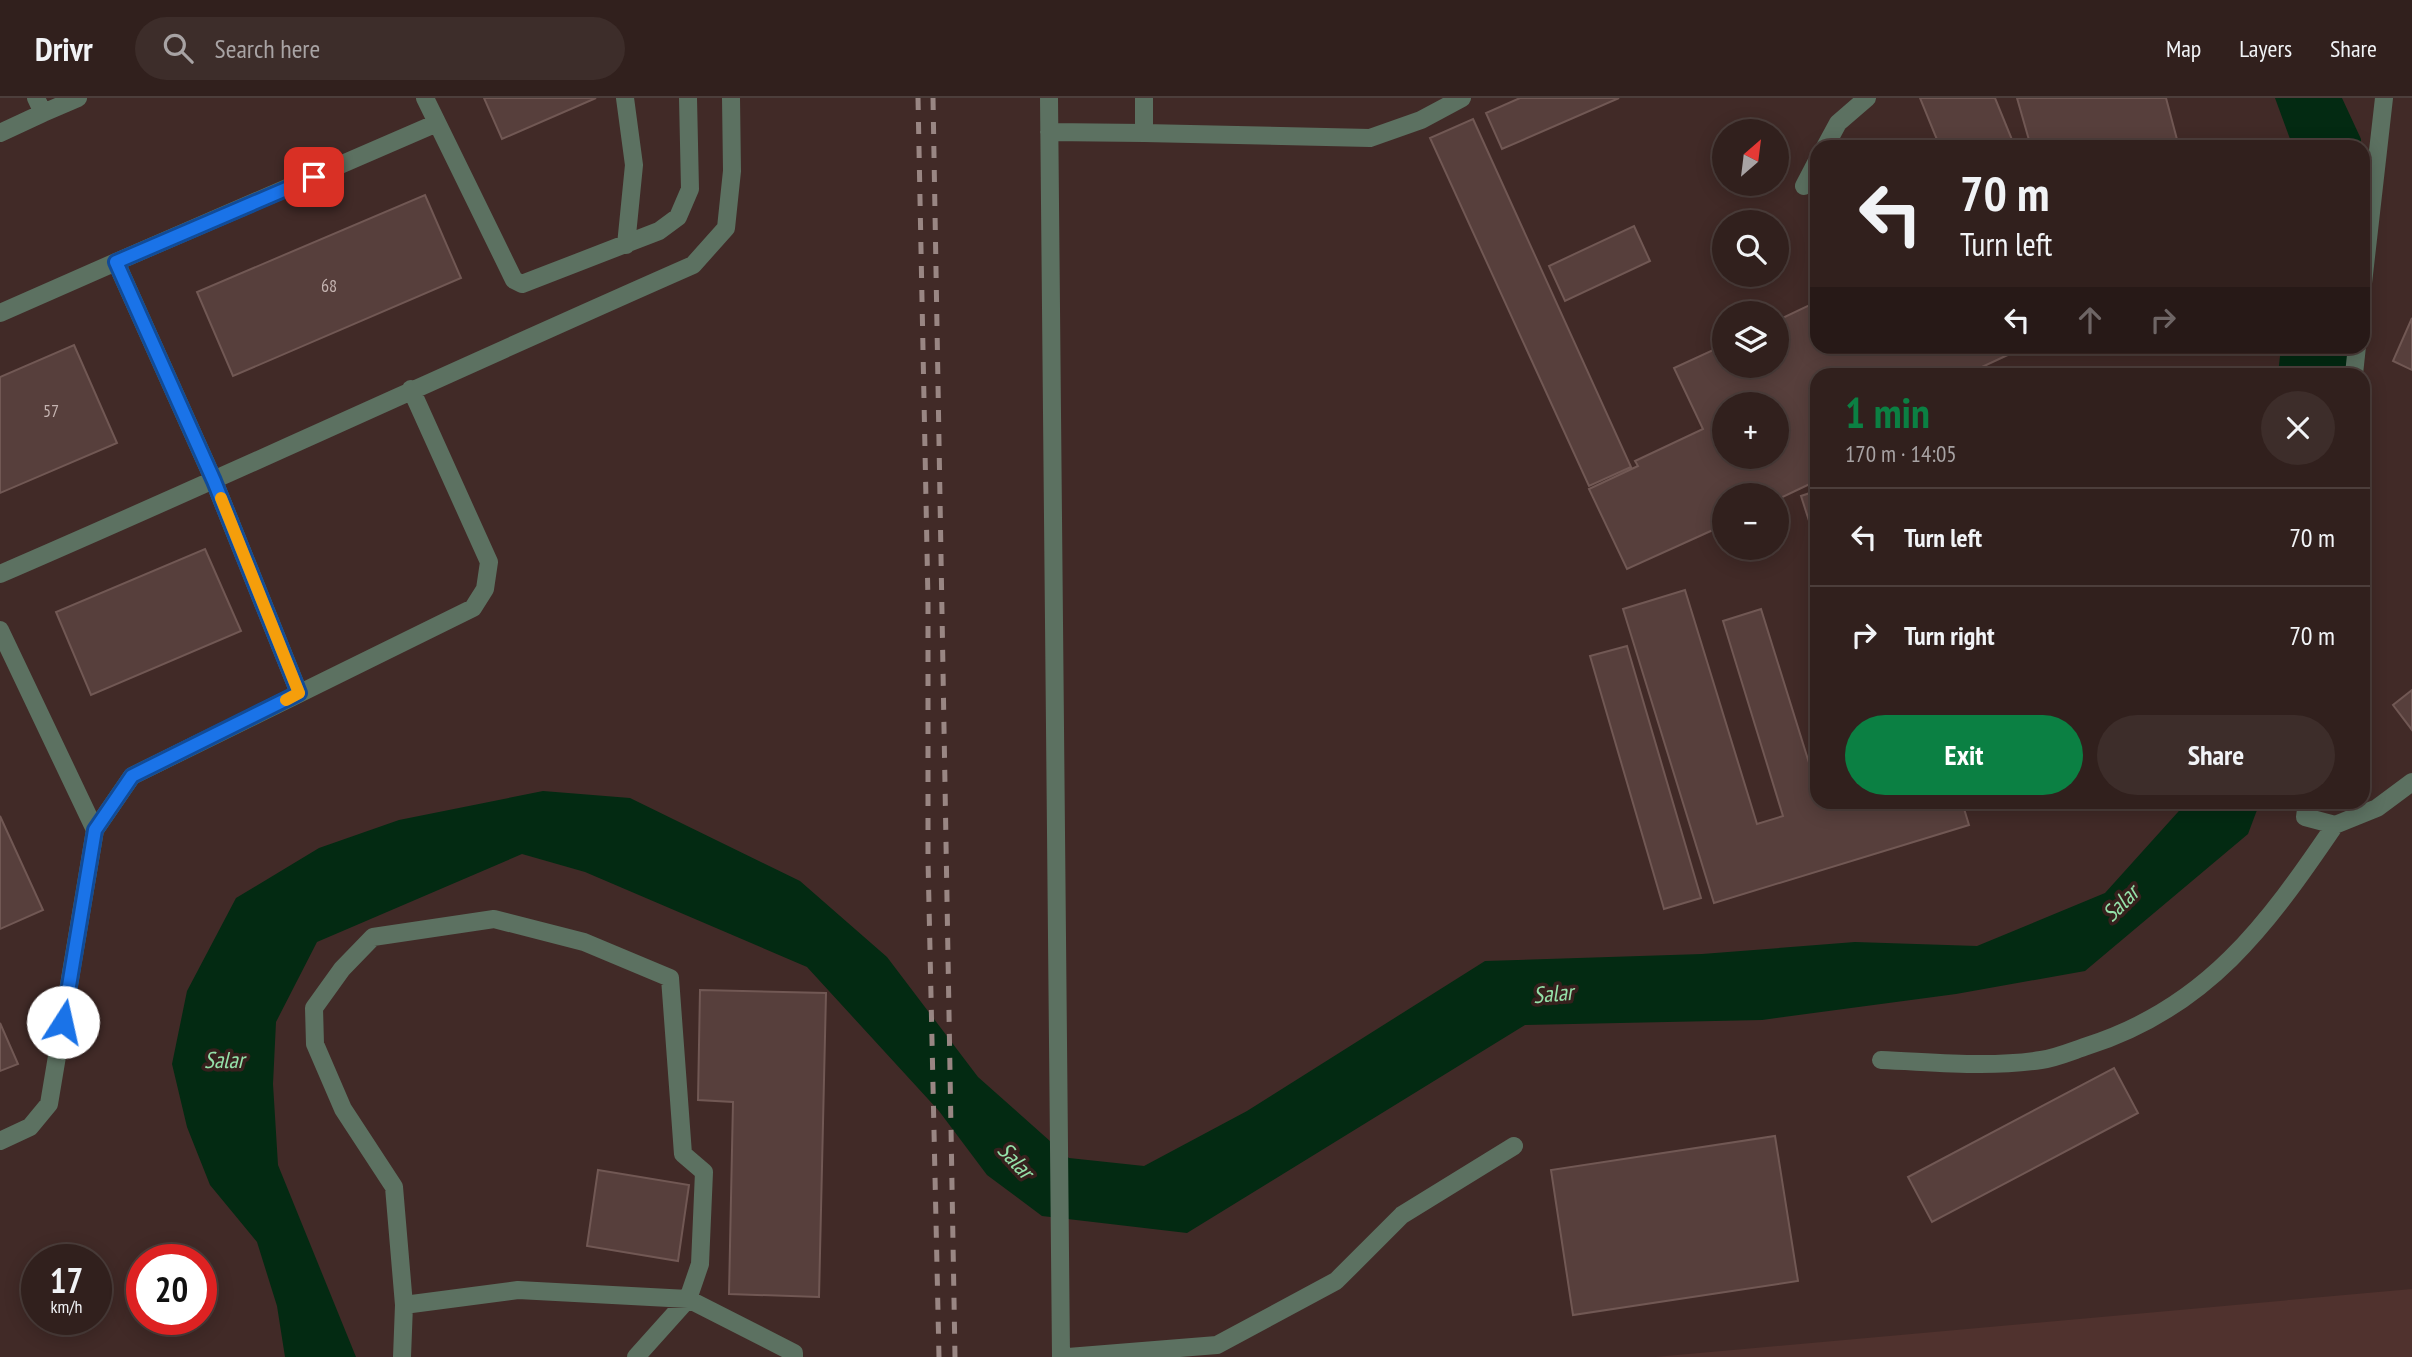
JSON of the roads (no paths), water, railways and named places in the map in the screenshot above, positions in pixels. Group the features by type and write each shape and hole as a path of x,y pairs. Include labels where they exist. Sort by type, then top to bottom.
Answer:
{"street":[{"path":"0,133 40,106 78,98"},
{"path":"425,98 514,280 530,284 659,231 678,217 690,189 688,98"},
{"path":"625,98 634,165 626,245"},
{"path":"0,574 214,481 411,389 693,265 726,228 732,171 730,98"},
{"path":"1049,98 1061,1357"},
{"path":"1144,98 1144,133"},
{"path":"1049,132 1370,138 1421,120 1462,98"},
{"path":"1829,140 1838,123 1867,98"},
{"path":"2370,221 2384,98"},
{"path":"0,313 437,123"},
{"path":"1804,186 1810,174"},
{"path":"116,262 214,481 299,693"},
{"path":"0,1141 30,1127 50,1104 95,830 132,776 473,608 485,589 489,562 411,389"},
{"path":"0,630 95,830"},
{"path":"1881,1060 1966,1064 2042,1060 2126,1034 2205,985 2278,909 2335,825 2377,808 2412,782"},
{"path":"2306,809 2305,817 2335,825"},
{"path":"402,1357 404,1305 394,1187 343,1108 316,1044 314,1008 342,969 373,937 494,919 584,943 670,978 683,1154 704,1172 700,1264 688,1299 636,1357"},
{"path":"1068,1357 1217,1345 1336,1282 1402,1215 1514,1146"},
{"path":"404,1305 517,1290 688,1299 794,1355"}],"water":[{"path":"2275,98 2342,98 2361,139 2361,140 2290,140"},
{"path":"2280,354 2351,354 2349,368 2279,368"},
{"name":"Salar","path":"543,791 630,798 800,881 887,957 978,1077 1069,1158 1144,1166 1247,1111 1485,961 1702,954 1855,942 1977,946 2105,893 2181,809 2257,809 2248,834 2085,971 1956,994 1762,1020 1525,1025 1187,1233 1042,1216 987,1175 939,1111 807,967 585,872 522,854 317,942 276,1022 273,1084 278,1165 356,1357 285,1357 277,1306 257,1242 210,1185 187,1127 172,1064 187,991 236,898 319,848 399,820"}],"railway":[{"path":"918,98 928,601 928,860 939,1357"},
{"path":"933,98 955,1357"}]}
